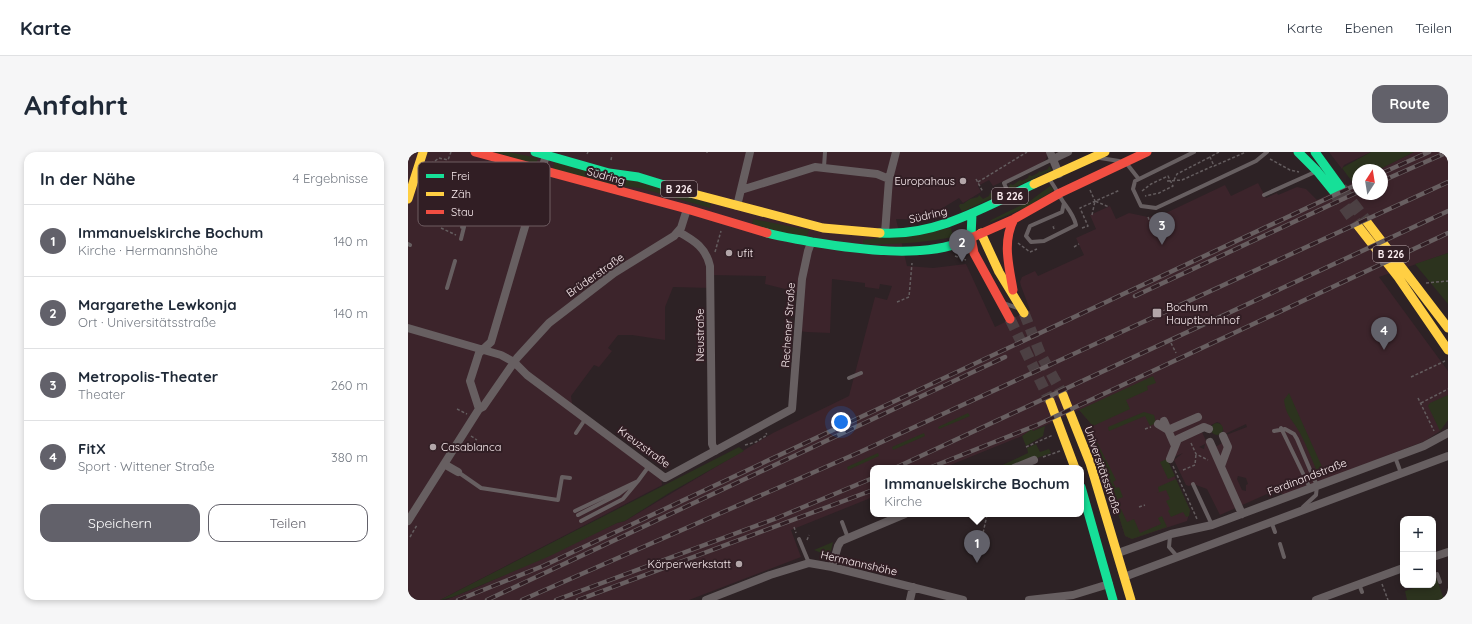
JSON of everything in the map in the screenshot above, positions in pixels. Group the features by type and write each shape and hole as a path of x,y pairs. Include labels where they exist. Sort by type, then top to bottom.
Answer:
{"main road":[{"path":"420,162 423,152"},
{"name":"Südring","path":"475,152 510,162"},
{"name":"Südring","path":"535,152 547,154 609,173 638,177 737,206 823,228 885,233 924,230 946,224 972,214"},
{"name":"B 226","path":"972,214 1105,152"},
{"name":"B 226","path":"971,238 1014,219 1060,193 1147,152"},
{"path":"1298,152 1337,190 1315,152"},
{"path":"408,199 418,168"},
{"name":"Südring","path":"550,173 687,209 732,223 812,243 860,249 910,250 952,244 971,238"},
{"path":"732,223 737,206"},
{"path":"972,214 999,272 1023,311"},
{"path":"972,214 971,238 974,253 998,301 1010,319"},
{"path":"1014,219 1009,227 1006,242 1014,295"},
{"name":"B 226","path":"1448,328 1416,286 1362,224 1448,350"},
{"name":"Südring","path":"812,243 818,236 840,230"},
{"name":"Universitätsstraße","path":"1063,395 1090,463 1131,600"},
{"path":"1050,401 1075,465"},
{"path":"1084,497 1114,600"},
{"path":"1109,584 1118,553"},
{"path":"1109,584 1124,577"}],"street":[{"path":"737,206 750,152"},
{"path":"885,233 889,179 896,152"},
{"path":"1059,174 1051,156 1068,152 1078,164"},
{"path":"741,190 815,167 877,174 889,179"},
{"path":"679,232 687,209"},
{"path":"479,409 470,381 479,353 491,342 526,226"},
{"name":"Brüderstraße","path":"408,521 479,409 483,407 514,362 549,323 614,272 679,232"},
{"name":"Neustraße","path":"679,232 701,246 708,257 710,266 712,444 715,451"},
{"name":"Rechener Straße","path":"792,410 802,279 808,251 812,243"},
{"name":"Kreuzstraße","path":"408,328 501,355 514,362 527,375 586,418 646,469 665,478 792,410"},
{"path":"1168,430 1199,414 1206,429 1178,439 1170,459"},
{"path":"1161,423 1168,430 1175,446"},
{"name":"Ferdinandstraße","path":"1118,553 1171,534 1212,525 1438,440 1448,434"},
{"path":"1221,466 1228,447 1223,436"},
{"path":"1210,442 1242,514"},
{"path":"1124,577 1292,512 1446,458"},
{"path":"1022,465 1034,460"},
{"path":"444,464 458,472"},
{"path":"832,567 838,546 848,538 898,517"},
{"path":"1436,560 1448,552"},
{"name":"Hermannshöhe","path":"706,600 770,575 809,563 832,567 963,600"},
{"path":"1316,600 1400,569"},
{"path":"1029,600 1073,595 1109,584"},
{"path":"910,600 914,587"}],"lane":[{"path":"824,167 825,152"},
{"path":"1194,152 1138,178 1133,185 1133,189 1141,206 1156,208 1238,171 1256,161 1267,152"},
{"path":"1010,196 1004,183 1051,156"},
{"path":"1094,157 1126,162 1138,178"},
{"path":"1264,195 1317,170"},
{"path":"1049,178 1060,193 1064,203 1069,208 1076,225 1073,228 1044,241 1036,243 1028,239 1026,236 1030,226 1062,212 1064,203"},
{"path":"462,238 464,226"},
{"path":"447,288 455,260"},
{"path":"998,301 1023,311"},
{"path":"849,378 861,373"},
{"path":"576,432 586,418"},
{"path":"1281,428 1317,492 1313,500 1292,512"},
{"path":"1274,431 1281,428 1290,431 1297,439 1313,487"},
{"path":"1395,456 1401,473"},
{"path":"580,521 623,499 646,469"},
{"path":"458,472 481,488 558,500 562,477 570,478"},
{"path":"575,510 617,489 638,481"},
{"path":"578,515 619,494 638,481"},
{"path":"1193,484 1212,525"},
{"path":"1271,521 1275,532"},
{"path":"842,522 848,538"},
{"path":"1171,534 1169,538 1169,547 1176,555 1179,556"},
{"path":"799,539 809,563"},
{"path":"1280,544 1284,557"},
{"path":"1437,574 1440,582"}],"path":[{"path":"434,162 439,158 448,160 451,152"},
{"path":"978,182 1026,152"},
{"path":"1174,180 1177,174 1219,152"},
{"path":"1169,184 1174,180 1182,180 1246,152"},
{"path":"611,160 612,155"},
{"path":"1210,157 1214,166"},
{"path":"1279,164 1290,170 1303,172 1317,170"},
{"path":"1140,192 1151,184 1168,176 1173,186 1159,193 1144,195 1146,200"},
{"path":"976,180 983,192"},
{"path":"1089,189 1095,201 1092,215"},
{"path":"1095,201 1108,207"},
{"path":"1148,217 1154,232"},
{"path":"441,228 462,238"},
{"path":"1074,247 1080,244"},
{"path":"961,252 962,258"},
{"path":"949,254 967,261"},
{"path":"896,302 908,296 912,263"},
{"path":"1416,286 1438,281 1448,281"},
{"path":"1171,343 1176,353"},
{"path":"1411,377 1448,359"},
{"path":"1421,403 1448,390"},
{"path":"1418,398 1438,440"},
{"path":"1026,447 1062,431"},
{"path":"744,445 756,442 767,435"},
{"path":"1183,470 1195,465 1196,454 1192,445"},
{"path":"1034,460 1069,448"},
{"path":"1196,454 1221,466"},
{"path":"1170,459 1201,528"},
{"path":"1139,507 1145,505"},
{"path":"983,533 987,517"},
{"path":"1380,577 1388,600"}],"shaded area":[{"path":"408,152 1048,152 1046,159 1041,164 993,186 989,180 978,186 981,192 963,203 959,198 923,220 896,219 907,266 933,268 966,264 995,327 1030,310 1020,282 1022,277 1035,271 1038,276 1084,255 1076,238 1096,229 1090,215 1110,206 1116,219 1129,213 1148,217 1166,213 1225,185 1231,196 1258,183 1266,198 1297,187 1306,189 1317,200 1352,183 1352,200 1388,200 1388,165 1414,152 1448,152 1448,253 1379,277 1448,371 1448,420 1440,431 1425,441 1284,495 1276,490 1220,515 1207,489 1193,484 1189,486 1186,485 1174,460 1183,453 1167,460 1190,510 1187,521 1132,539 1125,536 1117,510 1118,506 1093,438 1093,426 1079,410 1033,431 1031,430 1022,436 950,465 870,465 870,498 791,530 801,557 689,600 446,600 617,523 625,521 773,433 849,396 875,297 887,300 892,286 880,284 879,289 865,287 865,283 832,279 830,333 799,331 801,293 765,284 766,276 711,275 711,288 673,287 665,307 665,340 632,335 618,335 608,348 612,351 599,367 594,365 571,396 573,409 661,475 662,485 440,600 408,600","holes":["1217,422 1220,423 1225,434 1246,424 1247,427 1221,437 1222,443 1217,446 1214,445 1212,441 1205,444 1207,443 1202,432 1210,429 1211,425","1205,444 1204,449 1199,447","1238,476 1246,478 1248,484 1246,485 1246,491 1242,490 1237,479"]},
{"path":"1329,152 1371,152 1344,165 1342,169"}],"green space":[{"path":"493,152 508,152 538,158 537,162 529,162"},
{"path":"1371,152 1414,152 1388,165 1352,164 1352,182 1342,168"},
{"path":"554,162 635,181 711,204 710,208 640,188 613,185 553,169"},
{"path":"1049,166 1052,170 962,212 959,206 970,199 978,197 979,195 983,199 989,196 990,193 993,194 1001,189 1003,190 1009,187 1010,184 1013,185 1020,180 1022,181 1028,178 1029,175 1032,176 1039,171 1041,172 1048,169"},
{"path":"1050,186 1054,190 1029,206 989,223 991,220 1030,201"},
{"path":"753,219 809,230 807,237 752,227"},
{"path":"951,228 953,237 908,243 863,244 863,240"},
{"path":"1448,253 1448,304 1415,264"},
{"path":"1153,376 1156,383 1147,386 1148,390 1126,400 1130,409 1093,426 1079,410"},
{"path":"1289,393 1323,469 1321,470 1323,476 1318,474 1303,438 1286,410 1284,400"},
{"path":"1448,395 1448,420 1440,431 1428,406 1430,403"},
{"path":"1144,412 1154,415 1156,423 1150,426 1145,416 1109,431 1108,427"},
{"path":"968,413 970,416 939,429 938,427"},
{"path":"1215,423 1219,423 1223,429 1219,435 1215,435 1211,431 1211,427"},
{"path":"1045,426 1043,436 1026,446 1022,436 1032,429 1033,431"},
{"path":"924,433 925,436 893,450 892,447"},
{"path":"1097,442 1116,480 1113,482 1116,488 1119,487 1123,497 1118,499 1121,506 1118,506 1095,443"},
{"path":"1036,444 1040,452 1049,449 1051,453 1017,465 1002,465 1028,453 1027,448"},
{"path":"739,447 744,451 669,493 625,521 617,523 550,556 453,597 440,600"},
{"path":"878,453 879,456 848,470 847,467"},
{"path":"1167,459 1175,476 1168,479 1160,462"},
{"path":"1176,479 1190,510 1189,516 1186,517 1183,512 1171,517 1168,511 1170,509 1166,501 1170,499 1166,490 1157,493 1159,492 1158,487"},
{"path":"1121,509 1127,522 1134,519 1140,533 1161,524 1158,518 1162,516 1167,527 1132,539 1125,536 1117,510"},
{"path":"833,542 831,551 824,554 814,550"},
{"path":"1436,580 1444,600 1407,600 1405,591 1414,588 1436,588"}],"tunnel":[{"path":"1341,188 1367,222"},
{"path":"1334,192 1358,226"},
{"path":"1024,313 1040,353 1063,395"},
{"path":"1010,319 1050,401"}],"railway":[{"path":"1388,170 1429,152"},
{"path":"1388,178 1448,152"},
{"path":"522,600 860,452 1448,182"},
{"path":"458,600 543,566 1352,187"},
{"path":"1135,296 1352,195"},
{"path":"901,465 1448,211"},
{"path":"937,465 1037,425 1448,233"},
{"path":"487,600 1005,357"},
{"path":"556,600 777,518 870,479"},
{"path":"578,600 870,491"}],"traffic: fast":[{"path":"535,152 609,173 638,177 690,193"},
{"path":"1298,152 1317,171 1334,192"},
{"path":"1315,152 1341,188"},
{"path":"880,233 900,233 920,230 959,219 1034,184"},
{"path":"971,237 972,214"},
{"path":"767,233 829,245 889,251 929,250 964,241"},
{"path":"1084,498 1113,600"}],"traffic: slow":[{"path":"420,162 423,152"},
{"path":"1034,184 1105,152"},
{"path":"408,199 418,168"},
{"path":"690,193 823,228 880,233"},
{"path":"1367,222 1448,328"},
{"path":"1358,226 1398,277 1448,350"},
{"path":"981,233 999,272 1024,313"},
{"path":"1063,395 1090,463 1131,600"},
{"path":"1050,401 1074,465"}],"traffic: jam":[{"path":"475,152 512,162"},
{"path":"964,241 1014,219 1060,193 1147,152"},
{"path":"550,172 687,209 767,233"},
{"path":"1013,290 1008,263 1007,245 1010,228 1014,219"},
{"path":"971,237 974,253 1010,319"}],"place":[{"name":"Europahaus","path":"963,181"},
{"name":"Metropolis-Theater","path":"1162,245"},
{"name":"ufit","path":"729,253"},
{"name":"Margarethe Lewkonja","path":"962,262"},
{"name":"Bochum Hauptbahnhof","path":"1157,313"},
{"name":"FitX","path":"1384,350"},
{"name":"Casablanca","path":"433,447"},
{"name":"Immanuelskirche Bochum","path":"977,563"},
{"name":"Körperwerkstatt","path":"739,564"}]}
